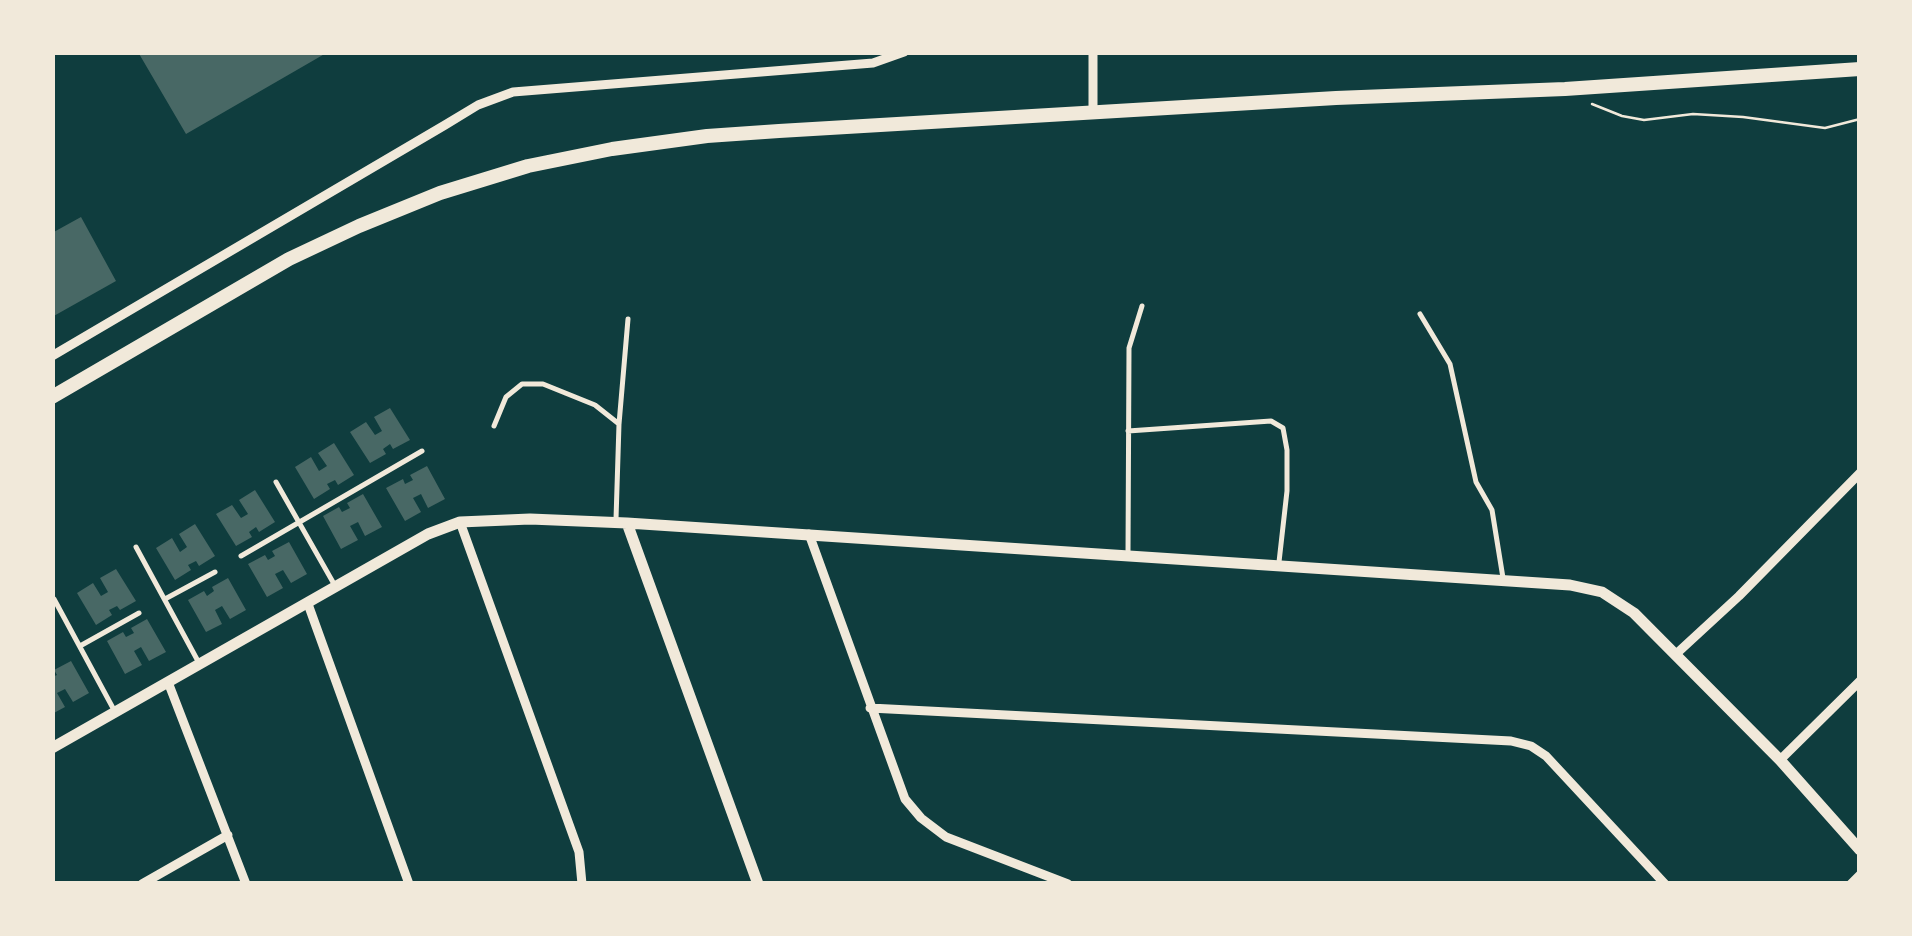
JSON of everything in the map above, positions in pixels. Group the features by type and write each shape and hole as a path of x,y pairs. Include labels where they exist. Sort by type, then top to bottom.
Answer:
{"main road":[{"path":"52,397 289,259 440,193 528,166 612,149 707,136 1860,70"}],"street":[{"path":"52,356 444,124 514,92 873,63 904,52"},
{"path":"1093,52 1093,112"},
{"path":"1675,655 1860,474"},
{"path":"460,522 579,852 582,884"},
{"path":"52,748 428,534 460,522 621,522 1504,580 1570,585 1602,592 1634,613 1780,760 1860,850"},
{"path":"621,522 758,884"},
{"path":"809,534 905,799 920,818 946,837 1068,884"},
{"path":"308,604 409,884"},
{"path":"1780,760 1860,680"},
{"path":"168,682 246,884"},
{"path":"870,708 1511,741 1531,746 1546,756 1665,884"},
{"path":"142,884 228,835"},
{"path":"749,884 750,864"},
{"path":"1851,884 1860,875"}],"lane":[{"path":"1128,556 1129,348 1142,306"},
{"path":"1420,314 1450,364 1476,482 1492,510 1504,580"},
{"path":"621,522 618,424 628,319"},
{"path":"494,426 506,397 522,384 543,384 596,405 618,424"},
{"path":"1128,431 1271,421 1283,428 1287,492 1278,566"},
{"path":"241,556 422,452"},
{"path":"276,482 336,587"},
{"path":"136,547 199,664"},
{"path":"164,600 215,572"},
{"path":"54,599 115,712"},
{"path":"80,646 138,613"}],"path":[{"path":"1564,89 1622,116 1644,120 1693,114 1826,128 1860,119"}],"building":[{"path":"138,52 328,52 186,134"},
{"path":"81,217 116,281 52,317 52,233"},
{"path":"390,408 410,440 393,449 390,444 383,449 386,454 370,463 350,432 366,422 375,435 382,431 374,417"},
{"path":"334,443 354,475 338,485 335,480 327,484 330,489 314,499 295,467 311,457 319,471 327,466 318,453"},
{"path":"427,466 445,499 428,508 421,494 413,498 421,512 405,521 386,488 403,479 405,484 413,480 410,475"},
{"path":"255,490 275,522 259,532 256,527 249,532 252,537 236,546 216,514 232,505 241,518 248,514 239,500"},
{"path":"363,494 382,527 365,536 358,522 350,526 358,540 341,549 323,516 339,507 342,512 350,508 347,503"},
{"path":"195,524 215,556 199,566 196,561 188,565 191,570 175,580 156,548 172,538 180,552 187,547 179,534"},
{"path":"289,542 307,574 291,583 283,570 275,574 283,588 267,597 248,564 265,555 268,560 275,556 272,551"},
{"path":"116,569 136,601 120,610 117,606 109,610 112,615 96,625 77,593 93,583 101,596 108,592 100,578"},
{"path":"228,578 246,610 230,619 222,606 215,610 222,624 206,632 188,600 204,591 207,596 214,591 212,587"},
{"path":"147,619 166,652 149,661 141,647 134,651 142,665 125,674 107,641 123,632 126,637 134,633 131,628"},
{"path":"71,661 89,693 73,702 65,689 57,693 65,707 52,714 52,677 57,675 54,670"}]}
